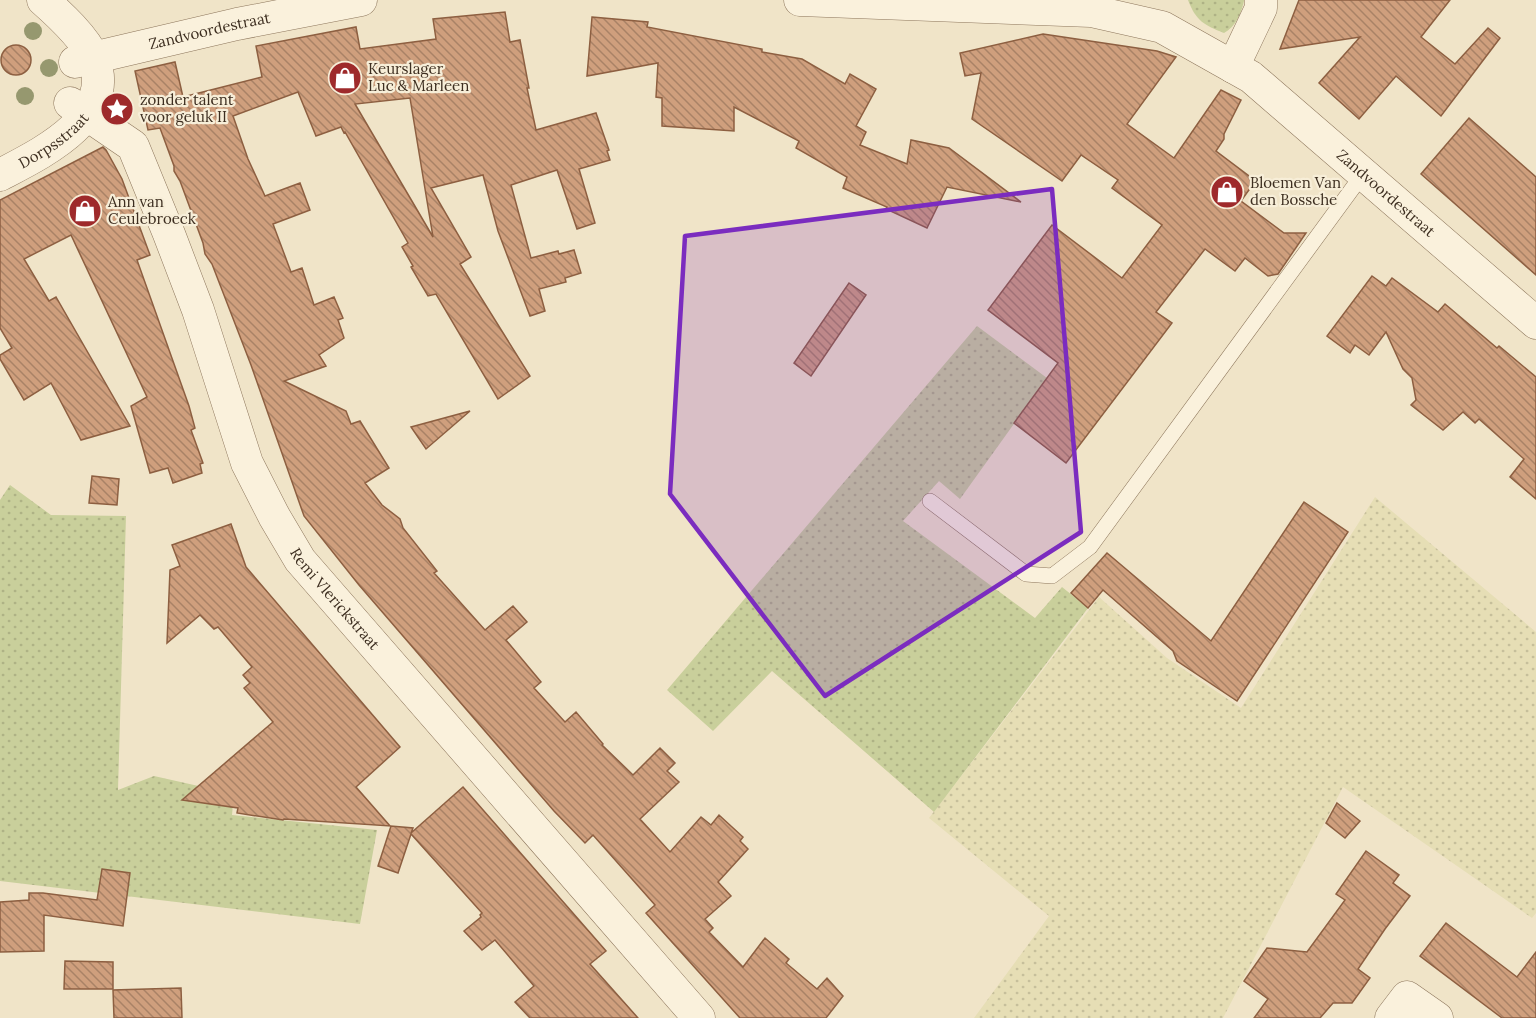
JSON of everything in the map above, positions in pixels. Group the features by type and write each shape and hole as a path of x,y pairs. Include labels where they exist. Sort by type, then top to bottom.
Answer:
{"street":[{"path":"43,0 63,18 84,60"},
{"name":"Zandvoordestraat","path":"84,60 237,24 361,0"},
{"name":"Zandvoordestraat","path":"800,0 1162,13 1233,67 1251,77 1536,323"},
{"path":"1233,67 1261,8 1261,0"},
{"name":"Dorpsstraat","path":"0,175 51,147 79,109 96,98 98,79 84,60"},
{"name":"Remi Vlerickstraat","path":"79,109 133,146 170,234 198,310 247,463 300,560 699,1018"},
{"path":"1391,1018 1407,997 1437,1018"}],"lane":[{"path":"930,501 1026,574 1052,576 1090,547 1363,174"}],"highlighted area":[{"path":"1052,189 1081,532 825,696 670,494 685,236"}],"shaded area":[{"path":"1375,497 1536,632 1536,913 1532,918 1343,787 1223,1018 974,1018 1049,916 929,818 1099,597 1167,658 1241,708"}],"green space":[{"path":"1188,0 1244,1 1232,27 1224,33 1202,21 1194,13"},
{"path":"977,326 1047,378 960,499 939,481 903,521 1035,618 1062,587 1088,608 934,812 772,671 713,731 667,690"},
{"path":"10,485 51,515 126,516 118,790 154,776 234,794 232,815 377,830 360,924 0,881 0,500"}],"building":[{"path":"1299,0 1450,0 1421,37 1455,64 1488,28 1500,38 1441,116 1396,76 1359,119 1319,83 1360,37 1280,49"},
{"path":"505,12 510,42 520,40 536,130 596,113 609,150 607,151 610,160 579,169 595,223 577,229 557,170 511,185 531,258 558,251 559,254 574,250 581,273 565,278 566,282 539,289 545,311 530,316 498,231 483,175 431,188 471,257 460,264 530,376 498,399 436,294 428,296 411,267 413,266 402,247 408,243 345,132 341,127 316,136 298,92 233,116 248,159 265,196 300,183 310,210 273,224 291,272 302,268 314,305 334,297 343,318 338,320 344,338 319,355 326,366 284,381 346,411 351,424 360,421 389,468 365,483 382,505 400,519 403,528 437,571 434,573 485,630 513,606 527,622 506,640 541,682 534,688 565,722 576,712 602,745 633,775 660,748 675,763 667,771 679,782 640,819 670,852 701,817 711,825 719,815 743,837 740,841 748,849 718,882 731,896 705,919 713,928 709,932 743,967 765,938 789,959 786,963 817,989 827,978 843,996 826,1018 740,1018 646,913 655,905 593,835 585,843 554,811 359,585 304,516 251,365 212,264 205,254 203,243 180,181 174,171 160,128 148,130 135,71 175,62 183,97 262,77 256,46 356,27 360,49 436,39 433,19","holes":["410,98 433,237 355,104"]},
{"path":"592,17 648,22 647,27 802,59 845,84 850,74 876,89 856,126 866,132 860,145 907,164 911,140 949,148 1021,202 947,187 927,228 843,188 847,177 796,148 799,141 734,107 734,131 662,126 662,98 656,97 658,63 587,76"},
{"path":"1043,34 1157,51 1176,57 1127,124 1174,158 1221,90 1241,100 1224,134 1224,139 1216,151 1249,176 1251,187 1241,201 1284,233 1306,233 1278,274 1268,276 1245,258 1235,271 1205,249 1156,312 1172,323 1066,463 1014,423 1058,363 988,310 1052,225 1122,278 1162,225 1112,188 1118,180 1081,155 1062,181 972,119 981,73 965,76 960,53"},
{"path":"16,45 27,49 31,60 27,71 16,75 5,71 1,60 5,49"},
{"path":"1469,118 1536,177 1536,275 1421,174"},
{"path":"103,147 122,179 150,255 137,260 189,406 195,428 191,430 203,463 200,464 202,473 173,483 168,468 150,473 131,406 147,397 71,235 24,259 49,301 56,297 130,426 81,440 51,383 24,400 0,359 0,355 12,348 0,328 0,200"},
{"path":"1372,276 1386,286 1392,278 1438,312 1445,304 1536,377 1536,499 1510,477 1524,459 1479,419 1475,423 1463,412 1443,430 1411,405 1416,400 1412,378 1403,369 1386,332 1369,355 1355,345 1350,353 1327,336"},
{"path":"849,283 866,295 811,376 794,363"},
{"path":"470,411 426,449 411,427"},
{"path":"92,476 119,479 117,505 89,503"},
{"path":"1304,502 1348,532 1237,701 1177,661 1173,651 1103,590 1088,608 1071,593 1107,553 1211,641"},
{"path":"231,524 246,567 400,747 356,787 390,826 283,820 237,813 238,808 182,800 273,722 244,688 250,683 243,675 252,667 218,627 214,629 200,615 167,643 170,570 180,566 172,545"},
{"path":"463,787 606,951 590,964 638,1018 530,1018 515,1002 534,986 495,940 482,950 464,931 481,917 482,913 411,834 398,873 378,866 391,826 413,828 411,833"},
{"path":"1337,803 1360,821 1345,838 1326,823"},
{"path":"1366,851 1399,875 1393,883 1410,896 1358,969 1370,978 1352,1003 1333,1003 1320,1018 1254,1018 1268,999 1244,981 1267,948 1307,952 1345,900 1336,894"},
{"path":"102,869 130,873 123,926 44,915 44,951 0,952 0,902 29,900 29,893 97,900"},
{"path":"1446,923 1517,977 1536,952 1536,1018 1502,1018 1420,956"},
{"path":"65,961 113,962 113,989 64,989"},
{"path":"181,988 182,1018 114,1018 113,990"}],"place":[{"name":"Keurslager Luc & Marleen","path":"345,78"},
{"name":"zonder talent voor geluk II","path":"117,109"},
{"name":"Bloemen Van den Bossche","path":"1227,192"},
{"name":"Ann van Ceulebroeck","path":"85,211"}]}
